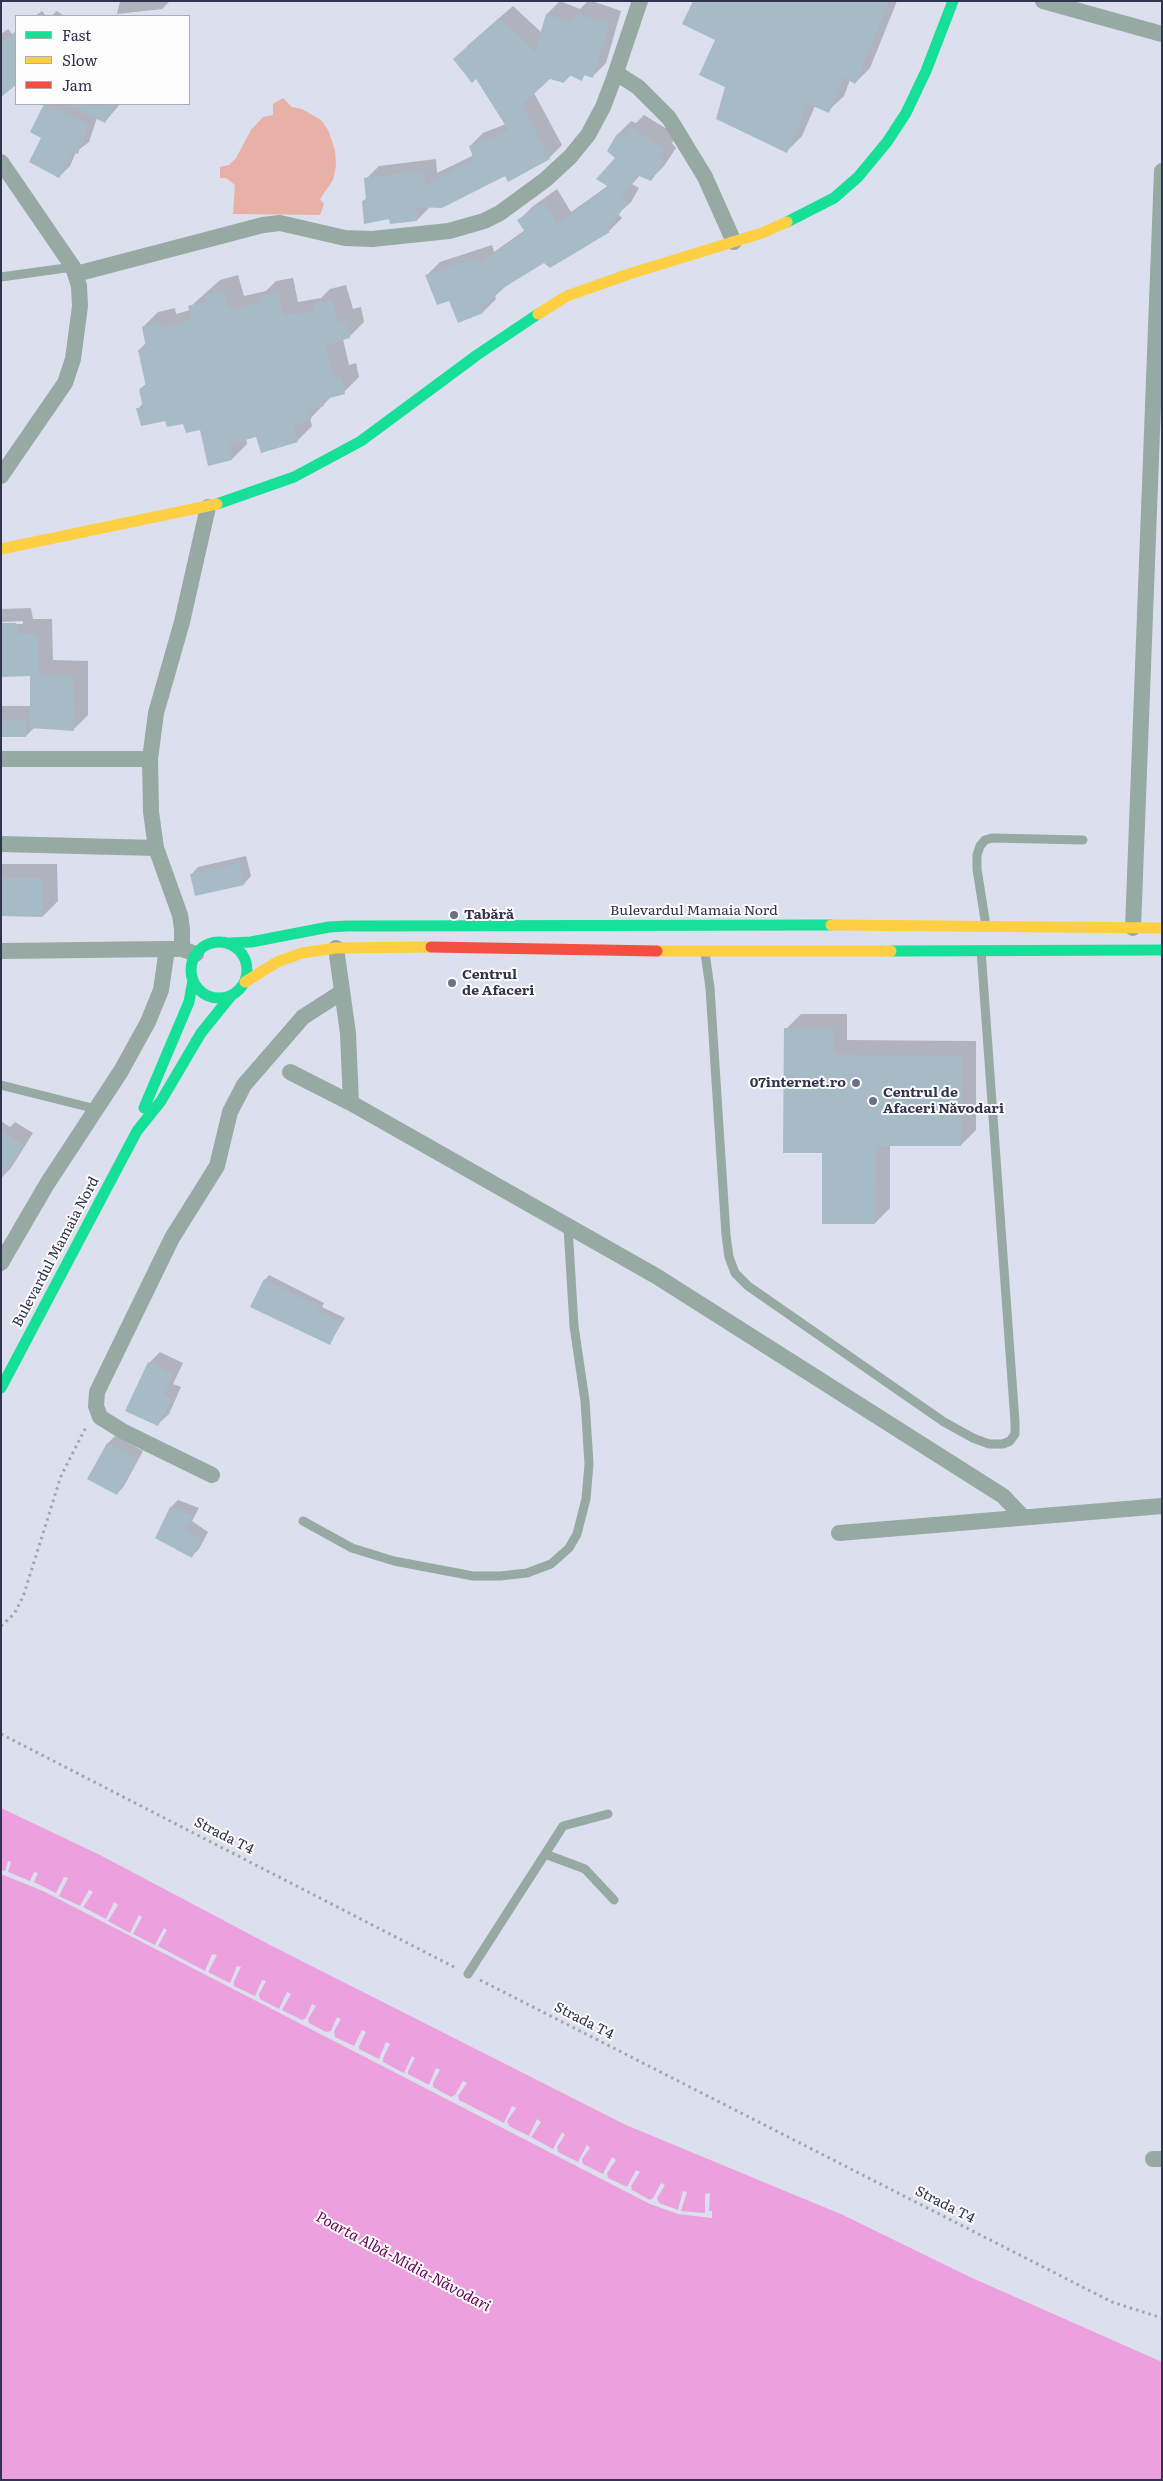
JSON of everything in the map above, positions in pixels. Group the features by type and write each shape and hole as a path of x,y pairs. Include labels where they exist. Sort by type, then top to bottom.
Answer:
{"main road":[{"path":"1,549 208,508 294,477 332,459 391,420 476,355 543,310 568,296 629,274 786,224 834,198 858,177 887,142 906,113 926,71 952,1"},
{"name":"Bulevardul Mamaia Nord","path":"229,943 251,942 299,932 347,926 645,924 1162,928"},
{"path":"245,982 247,963 237,947 229,943 210,942 182,951 192,962 193,980 205,994 214,998 231,996 245,982 290,957 336,948 379,946 705,952 1162,950"},
{"name":"Bulevardul Mamaia Nord","path":"137,1131 148,1096 189,1002 193,980"},
{"name":"Bulevardul Mamaia Nord","path":"1,1388 137,1131 161,1100 201,1033 231,996"}],"street":[{"path":"75,270 263,225 280,223 345,238 372,239 449,231 469,227 500,213 545,180 570,157 588,135 604,107 640,1"},
{"path":"1043,1 1162,34"},
{"path":"616,73 638,87 669,118 705,177 734,242"},
{"path":"1,162 75,270 80,306 72,359 65,383 1,476"},
{"path":"1133,928 1162,171"},
{"path":"1,1263 47,1184 121,1071 148,1022 161,990 182,951 180,915 156,848 151,812 150,759 156,713 182,622 208,508"},
{"path":"1,759 150,759"},
{"path":"1,844 156,848"},
{"path":"336,948 348,1033 351,1103"},
{"path":"1,951 182,951"},
{"path":"212,1475 124,1432 100,1417 96,1406 97,1392 172,1238 217,1166 230,1112 244,1085 303,1017 342,992"},
{"path":"290,1072 351,1103 656,1276 968,1473 1003,1496 1023,1517"},
{"path":"839,1532 1162,1506"}],"lane":[{"path":"1,277 75,270"},
{"path":"986,928 977,869 980,846 985,840 992,838 1083,840"},
{"path":"705,952 710,988 726,1235 729,1257 735,1273 748,1286 944,1422 981,1441 1003,1444 1010,1442 1015,1434 1016,1422 981,950"},
{"path":"1,1086 96,1109"},
{"path":"303,1521 352,1548 402,1563 473,1576 527,1573 552,1564 569,1548 577,1534 586,1498 589,1464 585,1401 574,1326 568,1227"},
{"path":"468,1974 562,1826 608,1814"},
{"path":"545,1854 585,1869 614,1900"}],"path":[{"path":"1,1626 14,1614 23,1597 61,1476 96,1406"},
{"name":"Strada T4","path":"1,1734 1112,2302 1162,2318"}],"shaded area":[{"path":"283,98 292,107 302,109 321,120 328,130 335,150 336,166 333,180 320,199 324,204 320,215 233,214 235,185 226,178 220,178 220,167 229,165 236,158 251,130 263,117 273,115 273,104"}],"water":[{"name":"Poarta Albă-Midia-Năvodari","path":"1,1808 100,1855 272,1946 626,2125 843,2215 970,2277 1162,2362 1162,2480 1,2480 1,1874 43,1891 650,2204 678,2214 712,2218 712,2211 709,2211 710,2193 705,2194 705,2213 681,2211 687,2192 683,2191 678,2210 659,2203 657,2198 665,2185 661,2183 650,2200 632,2190 631,2186 640,2172 636,2170 627,2187 608,2178 607,2173 616,2160 612,2157 603,2174 583,2164 582,2159 590,2148 587,2145 578,2162 558,2152 557,2147 565,2135 562,2132 553,2149 531,2137 541,2122 537,2119 529,2136 509,2126 507,2121 516,2108 512,2106 504,2123 459,2100 458,2096 467,2083 463,2081 455,2095 451,2097 433,2087 433,2083 440,2070 436,2068 429,2085 408,2074 415,2058 412,2056 404,2073 383,2062 390,2044 386,2042 379,2059 359,2049 366,2032 362,2030 354,2046 335,2037 334,2031 341,2019 337,2017 331,2031 326,2032 309,2023 308,2019 316,2006 312,2004 306,2018 302,2020 282,2010 291,1994 287,1992 279,2009 260,1999 259,1994 266,1981 262,1980 255,1996 234,1986 234,1981 241,1967 237,1966 230,1983 208,1972 217,1955 212,1954 205,1971 158,1946 167,1930 164,1928 155,1945 133,1934 142,1917 139,1915 130,1933 108,1921 118,1905 114,1902 106,1919 83,1907 93,1892 89,1890 80,1906 59,1896 68,1878 64,1877 56,1893 34,1882 38,1873 34,1872 30,1881 8,1872 11,1862 8,1861 5,1871 1,1870"}],"building":[{"path":"693,1 889,1 855,84 843,77 829,113 806,103 798,129 787,153 716,119 725,87 699,75 715,40 682,24"},
{"path":"575,13 609,24 593,78 584,75 582,81 567,74 564,83 550,79 522,105 550,159 508,182 505,176 442,208 416,207 417,221 390,224 389,219 364,224 362,201 366,200 364,178 424,171 425,185 474,160 469,146 509,131 476,79 472,83 453,59 499,18 535,52 546,14 571,23"},
{"path":"15,33 15,86 1,97 1,43"},
{"path":"44,105 88,124 78,154 72,152 59,178 29,162 41,138 30,132"},
{"path":"68,105 113,105 105,123"},
{"path":"630,127 664,149 659,157 664,162 651,181 639,176 620,198 627,202 618,216 605,228 610,232 550,268 544,263 505,287 482,308 483,313 458,323 449,301 437,305 425,275 479,258 481,264 525,232 517,220 544,202 557,224 609,187 596,179 615,158 607,151 617,134 625,137"},
{"path":"224,290 229,310 261,303 260,296 278,292 283,316 315,311 314,304 331,300 338,323 346,322 350,338 326,345 334,379 341,377 345,394 322,400 324,406 307,410 311,420 294,425 298,442 261,453 256,437 230,444 232,460 208,466 200,430 186,433 183,424 167,427 165,421 141,426 136,408 143,408 139,389 146,387 138,350 146,348 142,327 160,323 161,328 192,320 188,306 206,301 204,295"},
{"path":"1,623 16,623 18,634 37,634 39,675 73,676 74,731 30,728 30,676 1,677"},
{"path":"26,720 26,737 1,737 1,721"},
{"path":"239,863 244,885 195,896 190,874"},
{"path":"1,878 43,878 43,917 1,916"},
{"name":"Centrul de Afaceri Năvodari","path":"784,1028 833,1029 833,1055 962,1056 961,1146 876,1146 875,1224 822,1224 822,1153 783,1153"},
{"path":"1,1131 23,1145 1,1179"},
{"path":"264,1279 320,1307 318,1311 341,1322 330,1345 250,1307"},
{"path":"148,1362 173,1375 163,1395 171,1399 158,1426 125,1411"},
{"path":"107,1443 137,1459 117,1495 87,1479"},
{"path":"170,1507 193,1516 185,1529 201,1540 192,1558 155,1538"}],"traffic: fast":[{"path":"787,222 834,198 858,177 887,142 906,113 926,71 953,1"},
{"path":"217,504 294,477 361,441 477,355 538,314"},
{"path":"229,943 251,942 329,927 347,926 831,925"},
{"path":"213,942 225,942 235,946 243,954 247,970 243,986 235,994 225,998 213,998 203,994 195,986 191,976 191,964 195,954 203,946 213,942"},
{"path":"891,951 1162,950"},
{"path":"144,1108 189,1002 193,980"},
{"path":"1,1388 137,1131 161,1101 201,1033 231,996"}],"traffic: slow":[{"path":"538,314 567,296 629,274 762,233 787,222"},
{"path":"1,549 217,504"},
{"path":"831,925 1162,928"},
{"path":"245,982 277,962 302,953 336,948 431,947"},
{"path":"657,951 891,951"}],"traffic: jam":[{"path":"431,947 657,951"}],"place":[{"name":"Tabără","path":"454,915"},
{"name":"Centrul de Afaceri","path":"452,983"},
{"name":"07internet.ro","path":"856,1083"},
{"name":"Centrul de Afaceri Năvodari","path":"873,1101"}]}
